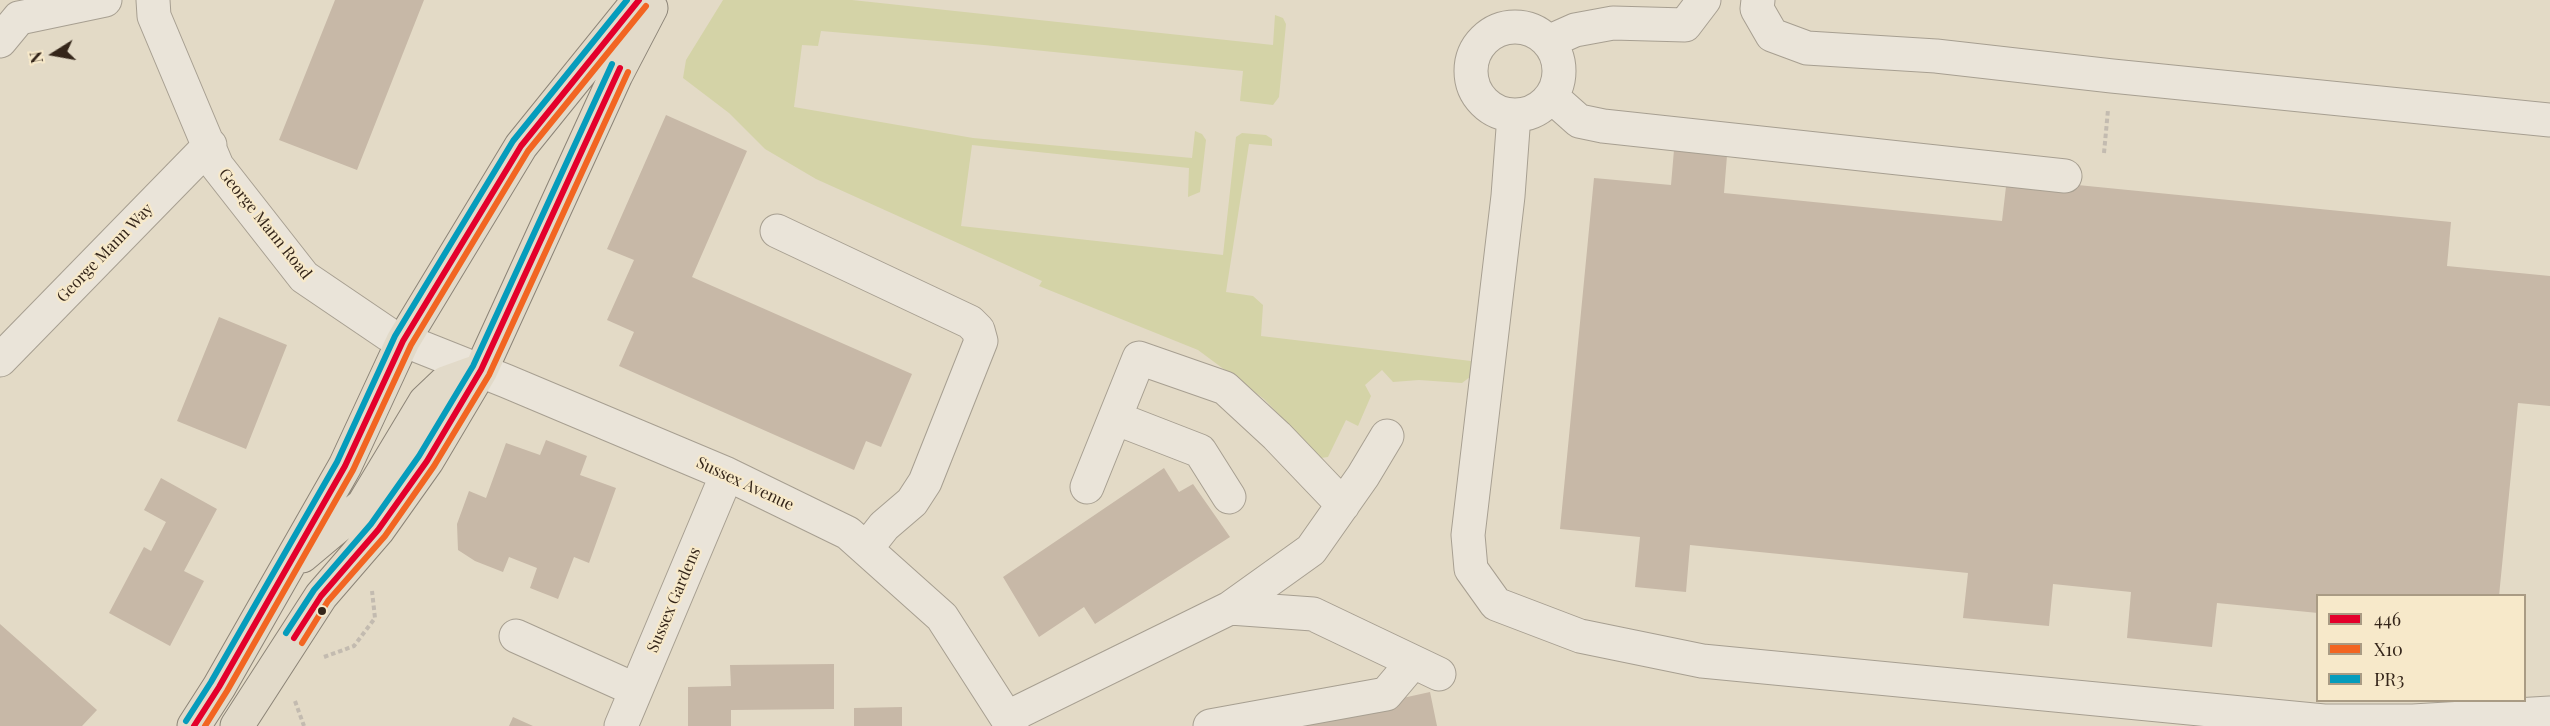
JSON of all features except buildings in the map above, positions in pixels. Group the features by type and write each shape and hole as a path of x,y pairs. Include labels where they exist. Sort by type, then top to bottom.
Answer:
{"main road":[{"path":"194,726 219,687 345,466 403,341 521,146 639,0"},
{"path":"237,726 321,596 378,530 427,461 481,370 616,75 655,0"},
{"path":"287,567 363,505 425,402 445,383 481,370"}],"street":[{"path":"0,41 19,18 105,0"},
{"name":"George Mann Road","path":"153,0 154,16 217,166 304,277 388,334 403,341"},
{"path":"1548,42 1575,30 1613,23 1685,25 1704,0"},
{"path":"1758,0 1757,9 1772,35 1807,48 1936,56 2550,120"},
{"path":"1511,27 1525,28 1538,33 1548,42 1556,54 1560,69 1558,83 1552,97 1535,111 1514,116 1500,113 1480,98 1472,78 1476,53 1483,41 1490,35 1511,27"},
{"path":"1552,97 1579,121 1603,126 2065,176"},
{"path":"1514,116 1508,196 1468,535 1471,569 1496,604 1580,636 1702,661 2324,721 2413,721 2530,712 2550,713"},
{"name":"George Mann Way","path":"0,360 210,145"},
{"path":"777,231 970,322 978,330 981,341 925,482 912,502 884,526 866,549"},
{"name":"Sussex Avenue","path":"403,341 481,370 727,474 848,533 942,617 1010,721"},
{"path":"1087,487 1139,358 1225,388 1277,436 1342,505"},
{"path":"1114,418 1200,451 1228,496"},
{"path":"1010,721 1230,608 1311,550 1387,436"},
{"name":"Sussex Gardens","path":"621,726 727,474"},
{"path":"1210,726 1386,694 1426,668 1313,614 1230,608"},
{"path":"516,636 636,690"}],"path":[{"path":"2104,153 2112,76"}],"green space":[{"path":"723,0 852,0 1273,45 1275,15 1283,18 1286,24 1279,97 1273,105 1240,101 1243,71 821,31 818,46 802,45 794,107 973,138 1192,158 1195,131 1202,134 1206,140 1200,192 1188,197 1189,168 972,145 961,226 1223,255 1236,137 1242,133 1266,135 1272,139 1272,146 1249,144 1226,292 1253,296 1263,305 1261,336 1471,361 1470,377 1462,383 1419,380 1393,382 1382,370 1365,385 1371,396 1358,426 1346,420 1328,457 1321,458 1264,399 1198,350 1039,286 1042,281 816,179 765,149 729,113 683,78 686,60"}],"transit line":[{"name":"PR3","path":"186,721 211,682 337,462 395,336 513,141 627,0"},
{"name":"446","path":"194,726 219,687 345,466 403,341 521,146 639,0"},
{"name":"X10","path":"205,726 353,470 411,345 528,151 646,6"},
{"name":"PR3","path":"286,633 314,590 371,524 419,456 473,366 612,64"},
{"name":"446","path":"294,638 321,596 378,530 427,461 481,370 620,68"},
{"name":"X10","path":"302,643 328,601 385,536 434,466 489,375 628,72"}]}
